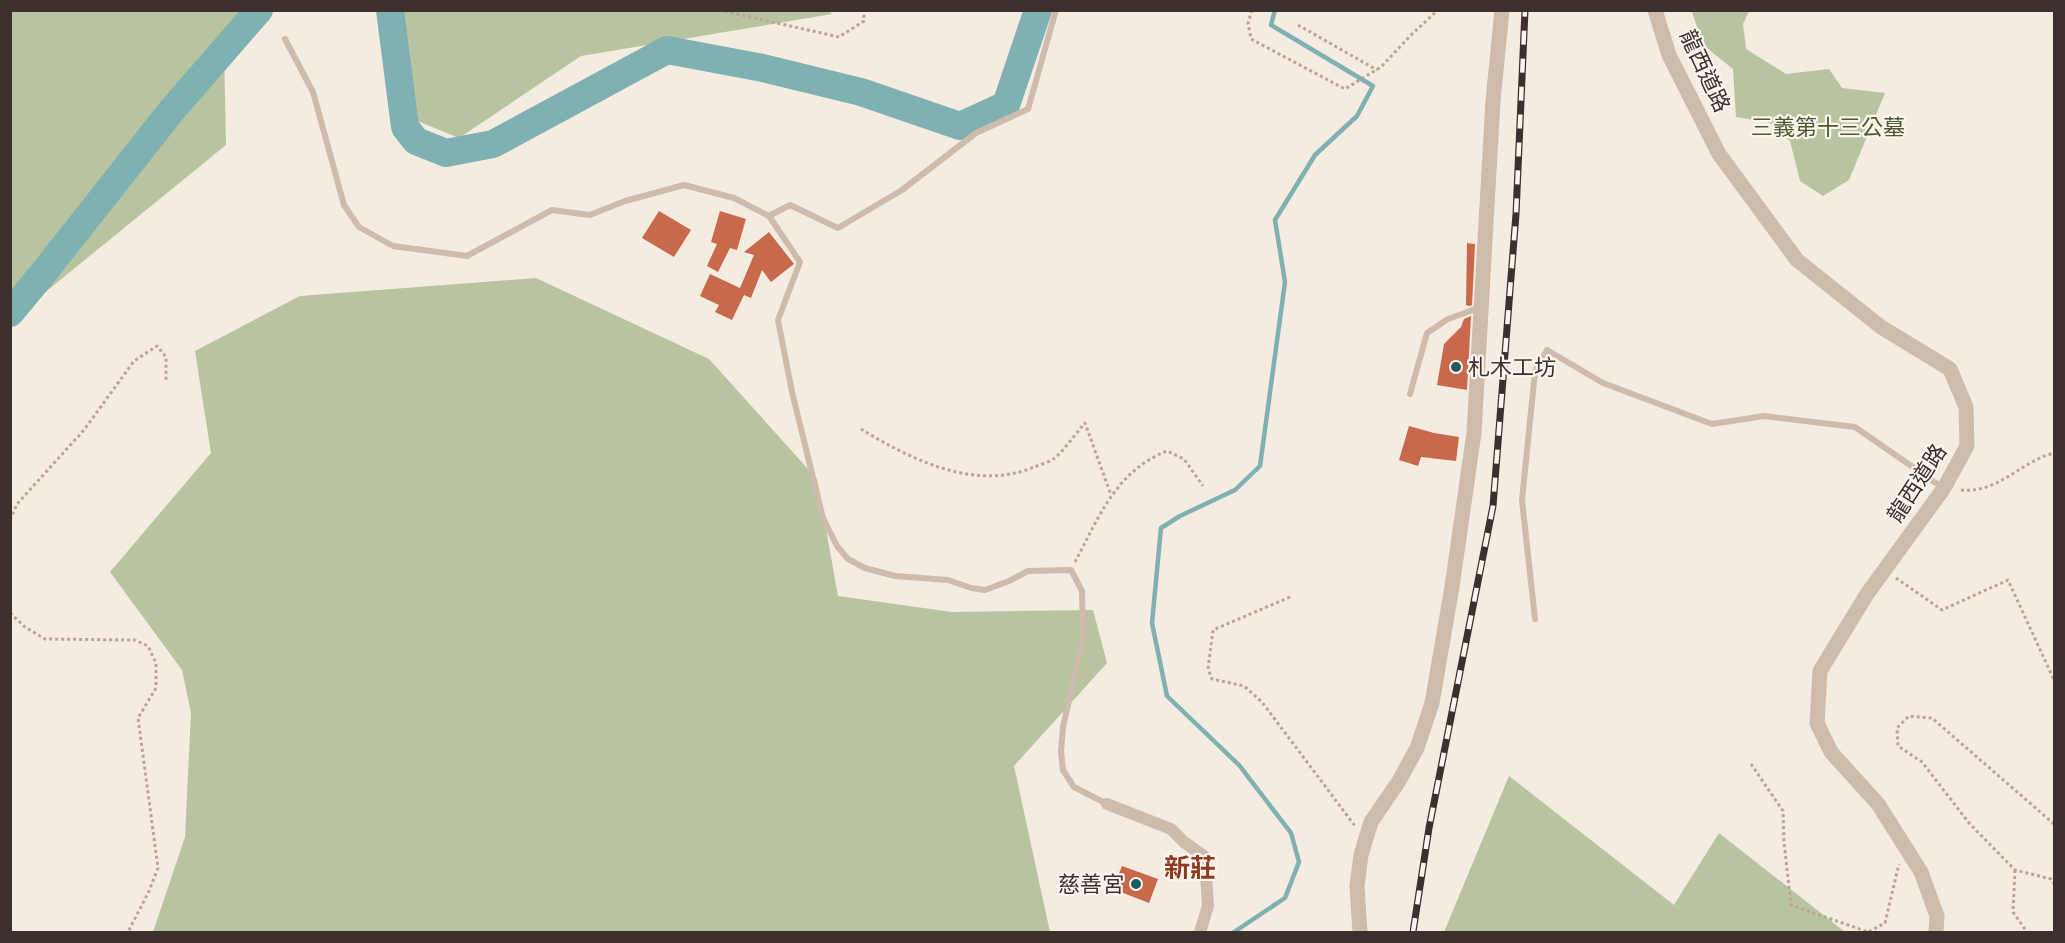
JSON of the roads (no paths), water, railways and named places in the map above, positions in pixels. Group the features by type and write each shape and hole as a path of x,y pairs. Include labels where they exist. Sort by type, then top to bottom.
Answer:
{"street":[{"path":"1360,933 1357,886 1361,855 1371,822 1399,781 1417,748 1432,703 1452,587 1474,433 1493,101 1502,10"},
{"name":"龍西道路","path":"1655,10 1669,55 1719,154 1797,260 1881,327 1950,369 1966,407 1967,446 1944,488 1867,594 1820,671 1817,723 1832,752 1878,804 1921,872 1937,916 1936,933"},
{"path":"1107,804 1171,829 1205,857 1208,906 1200,933"}],"lane":[{"path":"769,216 790,205 838,228 902,190 976,133 1028,109 1056,10"},
{"path":"285,39 313,92 344,205 359,227 393,246 467,256 552,210 590,216 625,201 684,185 734,198 769,216 800,262 778,320 792,392 823,518 837,546 849,560 865,568 895,576 948,580 985,590 1010,581 1028,571 1071,570 1082,591 1083,628 1082,643 1063,727 1061,751 1063,770 1074,787 1107,804"},
{"path":"1410,394 1427,333 1448,319 1481,307"},
{"path":"1535,619 1522,500 1535,372 1547,350 1603,383 1712,424 1764,416 1855,427 1944,488"}],"waterway":[{"path":"10,313 172,110 259,10"},
{"path":"390,10 405,127 416,141 446,153 493,144 667,50 763,68 861,92 960,126 1006,105 1038,10"},
{"path":"1234,932 1285,898 1299,862 1291,833 1239,765 1167,696 1152,623 1161,528 1180,516 1235,490 1260,466 1285,282 1275,220 1315,155 1357,116 1373,86 1271,25 1275,10"}],"railway":[{"path":"1413,932 1429,828 1493,506 1516,214 1525,10"}],"place":[{"name":"札木工坊","path":"1456,367"},
{"name":"慈善宮","path":"1136,884"}],"district":[{"name":"新莊","path":"1190,868"}],"park label":[{"name":"三義第十三公墓","path":"1828,127"}]}
